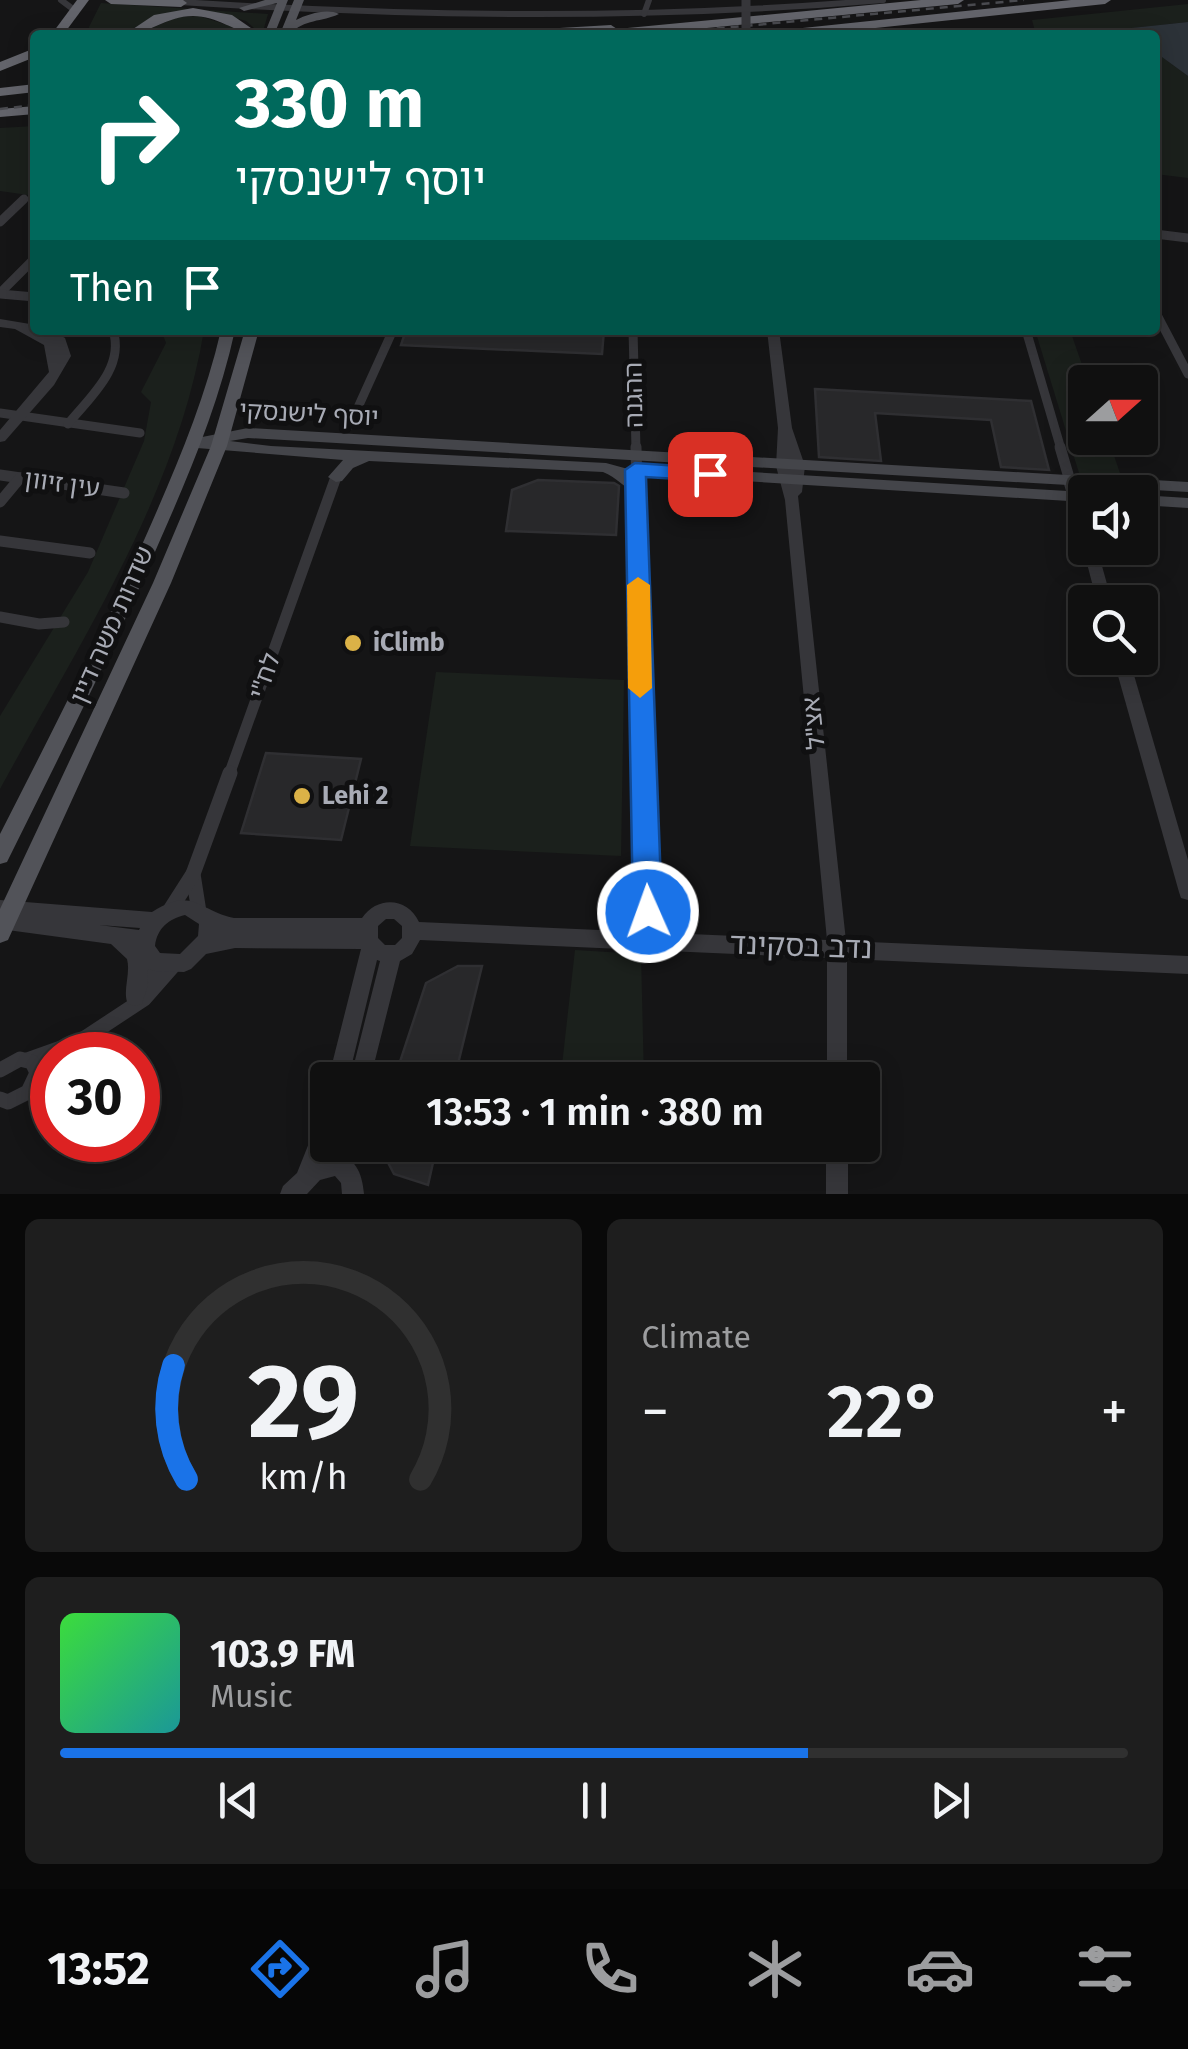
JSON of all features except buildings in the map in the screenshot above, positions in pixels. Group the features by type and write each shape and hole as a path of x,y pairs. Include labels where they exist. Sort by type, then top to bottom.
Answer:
{"highway":[{"path":"61,30 86,0"},
{"path":"80,30 86,0"},
{"path":"82,30 98,0"},
{"path":"110,0 181,2"},
{"path":"647,30 958,0"},
{"path":"821,30 1105,0"},
{"path":"138,30 157,19 200,13 232,18 249,30"},
{"path":"601,30 699,25"},
{"path":"0,68 30,60"},
{"path":"0,92 30,89"},
{"path":"0,119 30,111"},
{"path":"0,119 30,119"}],"main road":[{"path":"287,30 302,0 314,8 335,13"},
{"path":"244,8 279,4"},
{"path":"279,4 286,18 285,30"},
{"path":"271,30 279,4"},
{"path":"291,30 310,18 335,13"},
{"name":"שדרות משה דיין","path":"0,855 132,590 197,442 217,386 227,335"},
{"name":"שדרות משה דיין","path":"3,918 162,583 220,440 251,335"},
{"path":"350,425 371,450 347,464 336,477 336,467 325,447 350,425"},
{"path":"634,438 604,462 622,472 635,471"},
{"name":"יוסף לישנסקי","path":"197,442 220,440 604,462 635,471 792,473 1068,485"},
{"name":"יוסף לישנסקי","path":"792,473 1068,485"},
{"name":"יוסף לישנסקי","path":"1158,486 1188,487"},
{"path":"1158,501 1188,503"}],"street":[{"path":"61,0 73,9 73,16"},
{"path":"150,0 244,8"},
{"path":"398,14 404,0"},
{"path":"644,14 648,0"},
{"path":"746,0 746,30"},
{"path":"279,4 294,13 644,14 764,12 882,0"},
{"path":"556,14 562,1"},
{"path":"0,222 24,199"},
{"path":"1160,235 1188,238"},
{"path":"0,293 30,263"},
{"path":"0,293 30,296"},
{"path":"1160,321 1188,374"},
{"path":"0,323 30,327"},
{"path":"18,325 30,331"},
{"path":"38,335 54,350 50,382"},
{"path":"0,438 50,382 66,350 52,335"},
{"path":"68,424 115,361 116,335"},
{"path":"350,425 391,335"},
{"name":"ההגנה","path":"633,335 648,940"},
{"name":"אצ\"ל","path":"773,335 792,473 837,946 837,1062"},
{"path":"1027,335 1068,475"},
{"path":"0,413 140,433"},
{"name":"עין זיוון","path":"0,474 124,492"},
{"name":"לח\"י","path":"162,916 193,874 336,477"},
{"path":"0,502 20,478"},
{"path":"0,541 90,554"},
{"path":"3,621 64,622"},
{"path":"1126,675 1188,892"},
{"name":"לח\"י","path":"193,874 204,916"},
{"path":"3,918 162,916 185,908 234,927 375,942 406,945 414,931 406,914 392,910 377,915 375,942 362,1062"},
{"path":"146,940 162,916"},
{"path":"204,916 204,946"},
{"path":"3,918 146,940 164,964"},
{"name":"נדב בסקינד","path":"414,931 837,946 1188,966"},
{"path":"110,934 130,944 138,960 140,973 135,997"},
{"path":"110,1020 164,964 194,958 204,946 235,940 375,942"},
{"path":"343,1062 375,942"},
{"path":"802,945 816,951 837,974"},
{"path":"92,1032 144,999 164,964"},
{"path":"0,1070 13,1061 30,1059"},
{"path":"3,1102 30,1089"},
{"path":"298,1186 310,1160"},
{"path":"298,1186 329,1162"},
{"path":"344,1162 353,1194"},
{"path":"837,1162 837,1194"}],"shaded area":[{"path":"101,3 268,14 263,30 214,12 152,18 130,30 89,27"},
{"path":"1188,4 1188,22 1125,30 1035,30 1032,20"},
{"path":"199,16 238,30 147,30 177,17"},
{"path":"1188,22 1188,76 1160,56 1160,30 1122,29"},
{"path":"1160,56 1188,76 1188,178 1160,175"},
{"path":"30,126 30,195 0,191 0,128"},
{"path":"163,335 203,335 172,451 122,567 0,789 0,716 88,572 144,441 151,402 141,392 166,343"},
{"path":"1037,335 1072,335 1082,365 1068,365 1068,437"},
{"path":"1073,455 1114,455 1121,475 1079,473"},
{"path":"436,672 624,680 621,856 410,846"},
{"path":"575,950 641,954 644,1062 562,1062"}],"railway":[{"path":"701,30 1024,0"},
{"path":"0,109 30,106"}],"slow traffic":[{"path":"638,585 640,688"}],"place":[{"name":"iClimb","path":"353,643"},
{"name":"Lehi 2","path":"302,796"}],"route":[{"path":"648,912 635,470 710,474"}]}
